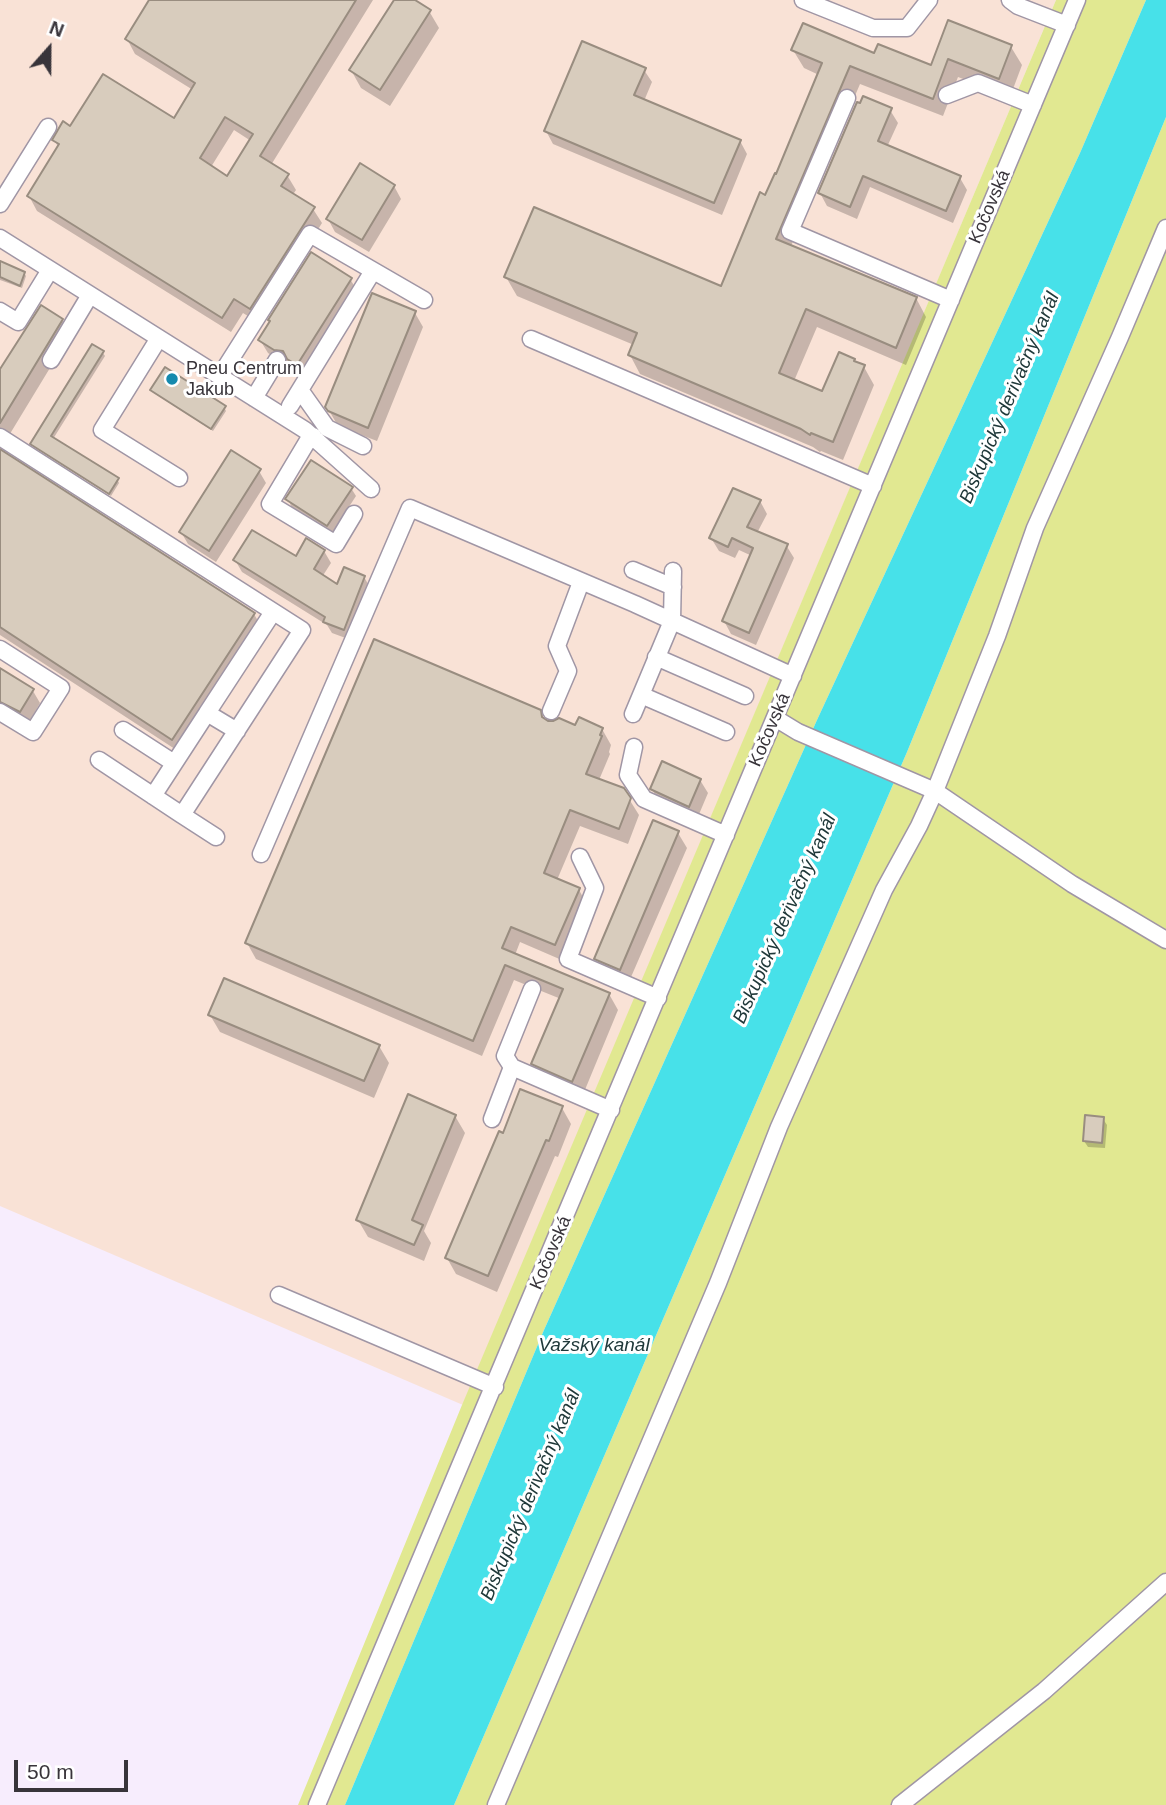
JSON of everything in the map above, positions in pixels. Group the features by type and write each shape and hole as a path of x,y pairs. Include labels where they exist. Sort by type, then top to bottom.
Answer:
{"street":[{"path":"803,0 873,28 907,28 929,0"},
{"path":"1010,0 1018,6 1067,25"},
{"name":"Kočovská","path":"317,1805 1077,0"},
{"path":"947,95 978,83 1033,105"},
{"path":"846,99 790,231 951,300"},
{"path":"0,204 48,127"},
{"path":"496,1805 718,1283 779,1127 884,890 935,791 997,636 1035,528 1166,228"},
{"path":"220,376 310,234 424,300"},
{"path":"0,238 313,436 371,488"},
{"path":"0,311 18,322 50,270"},
{"path":"290,406 373,271"},
{"path":"51,360 90,295"},
{"path":"159,338 102,430 179,478"},
{"path":"531,339 873,486"},
{"path":"254,398 277,360"},
{"path":"300,390 327,428 363,446"},
{"path":"313,436 270,504 336,544 354,514"},
{"path":"0,437 302,630 182,815"},
{"path":"261,854 410,508 793,676"},
{"path":"633,570 673,579 672,621 633,714"},
{"path":"551,710 568,671 557,646 581,582"},
{"path":"153,796 273,612"},
{"path":"0,649 61,688 33,732 0,712"},
{"path":"656,657 745,696"},
{"path":"641,695 726,732"},
{"path":"207,713 237,731"},
{"path":"775,718 799,732 935,791 1072,884 1166,940"},
{"path":"123,730 174,763"},
{"path":"634,747 628,775 643,799 726,835"},
{"path":"99,760 216,837"},
{"path":"580,857 595,888 568,959 658,998"},
{"path":"532,989 505,1056 512,1067 611,1110"},
{"path":"492,1119 512,1067"},
{"path":"279,1295 495,1387"},
{"path":"900,1805 1044,1691 1166,1582"}],"shaded area":[{"path":"0,0 1056,0 463,1405 0,1206"}],"green space":[{"path":"1056,0 1146,0 1080,153 817,720 544,1330 345,1805 298,1805 462,1405"},
{"path":"1166,117 1166,1805 454,1805 907,752"}],"water":[{"name":"Važský kanál","path":"1146,0 1166,0 1166,117 907,752 454,1805 345,1805 544,1330 817,720 1080,153"}],"building":[{"path":"149,0 356,0 260,156 289,174 281,186 315,207 250,309 234,299 222,318 27,196 59,144 52,140 63,121 70,126 103,74 174,118 195,83 125,39","holes":["225,117 253,134 227,176 200,158"]},
{"path":"394,0 415,0 431,10 380,90 349,70"},
{"path":"948,20 1012,45 999,79 948,59 933,99 850,66 776,239 917,297 896,348 806,309 779,373 822,391 839,352 865,365 833,442 811,433 810,435 628,355 637,333 504,277 534,207 721,286 760,192 765,195 776,174 822,63 791,50 803,23 874,53 878,44 931,65"},
{"path":"582,41 646,68 634,95 741,140 714,203 544,131"},
{"path":"863,96 892,108 878,141 961,176 946,211 863,176 850,207 818,193 857,102 860,103"},
{"path":"360,163 395,185 362,240 326,219"},
{"path":"311,252 352,278 297,365 287,359 283,351 274,350 258,340"},
{"path":"0,261 25,272 20,286 0,277"},
{"path":"372,293 416,311 368,428 328,411 325,407"},
{"path":"41,305 63,319 0,423 0,369"},
{"path":"92,344 104,351 51,436 119,478 109,494 30,444"},
{"path":"165,367 226,406 211,429 150,390"},
{"path":"0,449 255,613 172,740 0,627"},
{"path":"231,450 261,469 209,551 179,532"},
{"path":"311,460 353,487 327,526 285,499"},
{"path":"733,488 761,500 747,527 788,544 749,633 722,621 753,548 732,538 728,547 709,538"},
{"path":"252,530 296,556 306,538 325,550 314,569 337,584 344,567 365,576 344,630 323,622 325,617 233,560"},
{"path":"374,639 541,710 542,717 548,721 559,718 575,725 579,717 603,728 586,774 624,788 631,798 619,829 570,810 544,873 580,888 555,945 511,927 502,948 610,993 572,1082 531,1064 563,989 505,965 473,1041 245,943"},
{"path":"0,668 34,689 20,712 0,702"},
{"path":"662,761 701,779 689,807 650,789"},
{"path":"653,820 679,831 620,970 594,959"},
{"path":"224,978 380,1045 364,1081 208,1015"},
{"path":"520,1089 563,1106 488,1276 445,1258 499,1131 503,1133"},
{"path":"408,1094 456,1115 412,1220 423,1225 414,1245 356,1220"},
{"path":"1085,1115 1104,1117 1102,1143 1083,1141"}],"place":[{"name":"Pneu Centrum Jakub","path":"172,379"}],"water label":[{"name":"Biskupický derivačný kanál","path":"1010,398"},
{"name":"Biskupický derivačný kanál","path":"785,919"},
{"name":"Biskupický derivačný kanál","path":"531,1495"}]}
